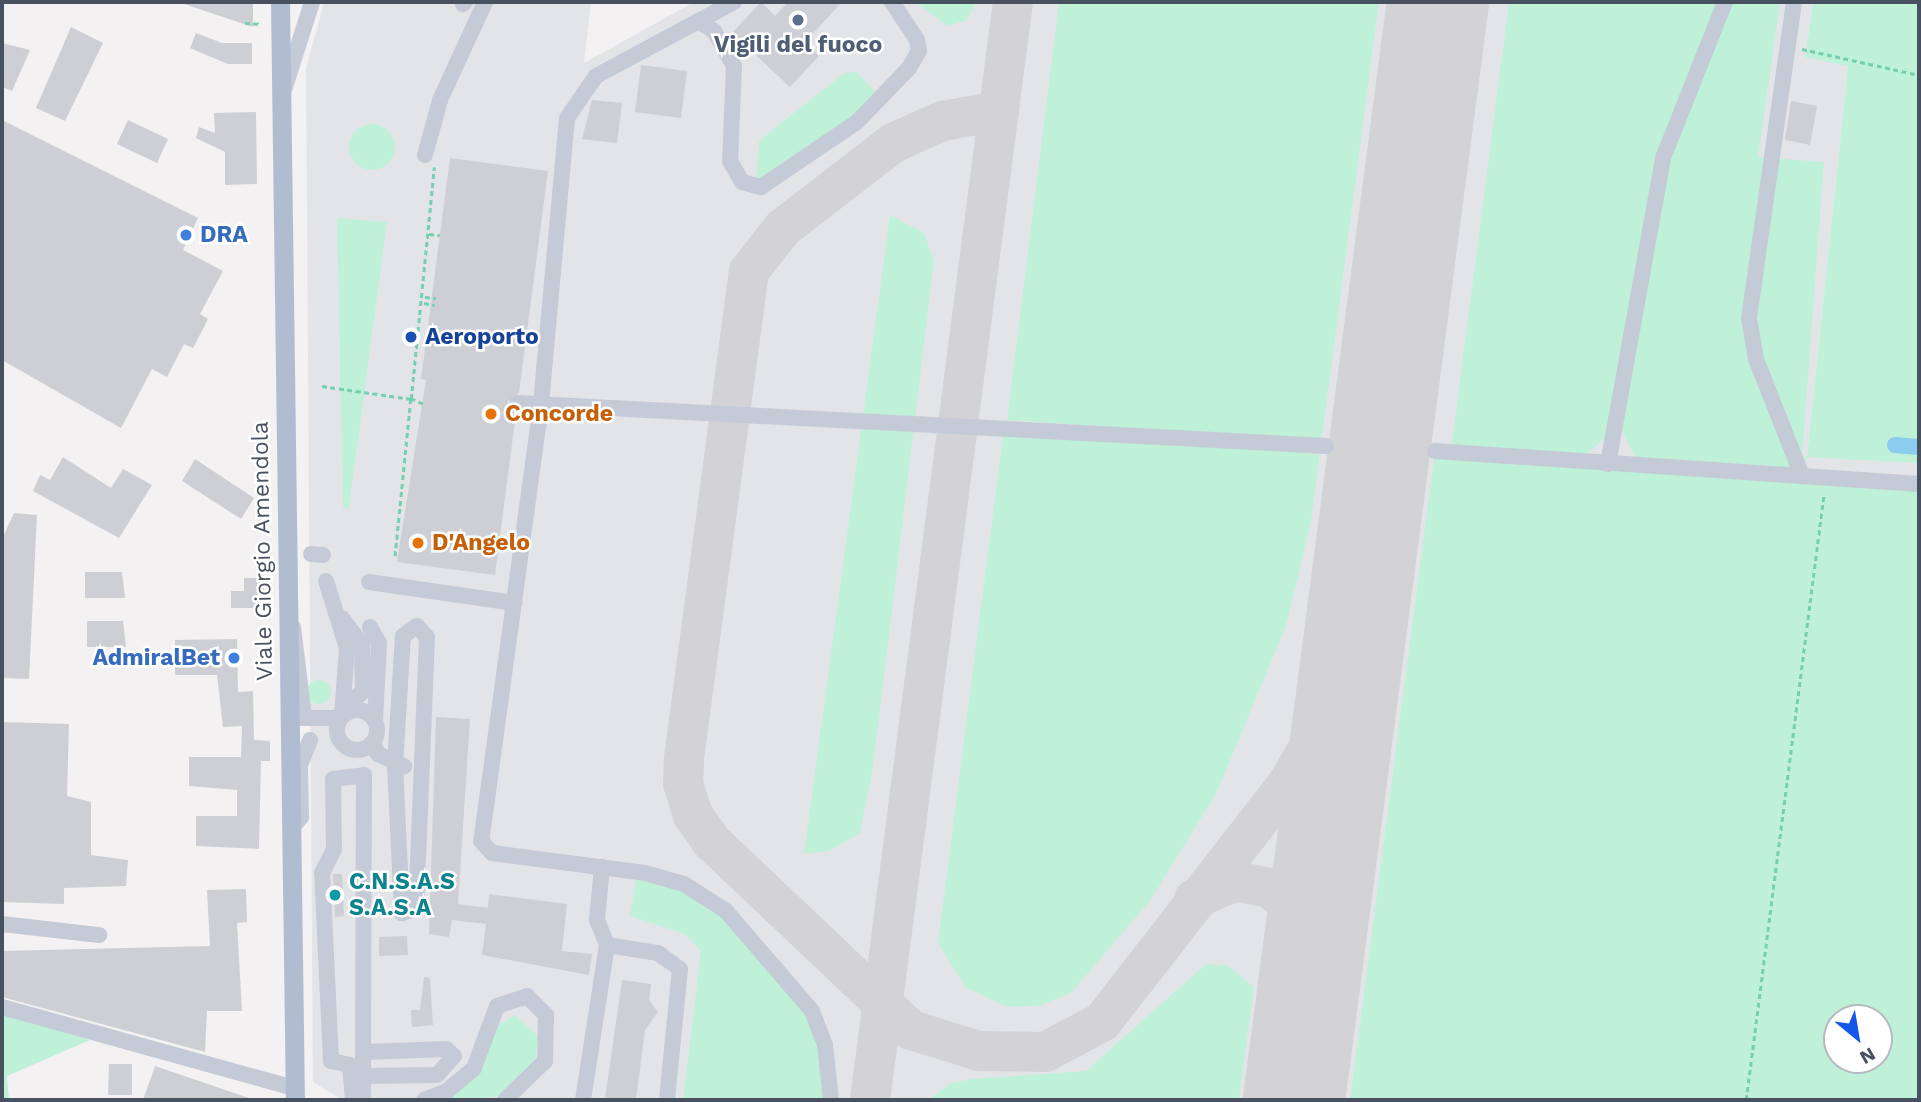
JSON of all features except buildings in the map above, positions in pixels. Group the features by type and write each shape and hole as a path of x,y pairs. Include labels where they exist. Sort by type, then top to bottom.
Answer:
{"main road":[{"name":"Viale Giorgio Amendola","path":"280,2 288,606 297,717 290,741 295,1094"}],"street":[{"path":"280,102 312,2"},
{"path":"430,154 440,100 485,2"},
{"path":"734,2 596,76 567,118 541,405 481,841 492,853 602,867 684,884 740,924 812,1011 825,1045 831,1100"},
{"path":"698,21 714,31 734,66 730,161 742,182 761,187 857,121 909,68 919,51 917,40 892,2"},
{"path":"1608,464 1663,158 1725,2"},
{"path":"1794,2 1749,318 1756,359 1802,477"},
{"path":"517,403 1326,446"},
{"path":"1436,452 1919,484"},
{"path":"326,581 334,608 356,647 339,739"},
{"path":"369,582 514,603"},
{"path":"417,626 427,637 416,909 410,913 397,907 395,766 403,636 417,626"},
{"path":"372,743 376,714 379,643 370,627 376,714"},
{"path":"297,717 360,710 376,714"},
{"path":"290,741 339,739 357,750 372,743"},
{"path":"291,829 301,817 300,765 310,740"},
{"path":"372,743 395,766 421,765"},
{"path":"353,1100 351,1065 331,1062 323,921 322,873 334,849 337,775 366,779 365,1052 361,1076 363,1100"},
{"path":"583,1100 607,945 597,920 602,867"},
{"path":"2,925 99,935"},
{"path":"607,945 658,953 680,969 667,1100"},
{"path":"424,1100 447,1091 474,1068 497,1006 527,996 546,1015 545,1061 522,1091 505,1100"},
{"path":"2,1007 295,1094"},
{"path":"361,1076 437,1075 454,1056 446,1049 365,1052"}],"path":[{"path":"245,23 263,24"},
{"path":"1788,49 1919,75"},
{"path":"395,559 424,303 429,234 430,154"},
{"path":"429,234 440,235"},
{"path":"424,297 436,298"},
{"path":"424,303 435,305"},
{"path":"322,386 423,404"},
{"path":"1746,1100 1825,479"},
{"path":"402,500 408,502"},
{"path":"401,508 408,509"}],"shaded area":[{"path":"324,2 591,2 584,63 694,2 1813,2 1806,49 1848,66 1807,456 1919,463 1919,1100 342,1100 313,1082 306,69"}],"green space":[{"path":"915,2 976,2 967,20 948,26"},
{"path":"1059,2 1379,2 1311,521 1286,626 1216,794 1149,902 1071,993 1038,1006 1008,1007 966,988 938,943 1003,435 1317,441 1007,420"},
{"path":"1509,2 1780,2 1758,157 1824,162 1802,457 1807,456 1848,66 1805,57 1813,2 1919,2 1919,463 1807,457 1802,476 1919,484 1919,1100 1350,1100 1435,451 1636,458 1619,426 1584,456 1454,448 1452,442"},
{"path":"857,72 880,97 775,176 756,181 759,141 844,73"},
{"path":"372,124 388,131 395,147 388,163 372,170 356,163 349,147 356,131"},
{"path":"890,215 924,233 934,261 873,768 860,833 829,851 804,854"},
{"path":"337,218 387,222 349,508 343,508"},
{"path":"319,680 327,684 331,692 327,700 319,704 311,700 307,692 311,684"},
{"path":"637,873 701,895 809,1012 830,1100 683,1100 701,951 685,934 630,916"},
{"path":"1206,964 1227,965 1254,987 1239,1100 928,1100 951,1083 971,1079 1086,1071"},
{"path":"2,1013 90,1040 7,1076 9,1100 2,1100"},
{"path":"515,1015 539,1037 534,1067 506,1096 448,1100 500,1024"}],"waterway":[{"path":"1895,445 1919,447"}],"taxiway":[{"path":"870,1100 1013,2"},
{"path":"999,111 942,121 893,143 783,228 749,271 684,760 683,783 693,815 711,841 911,1030 979,1051 1045,1052 1102,1022 1288,783 1340,693 1353,649"},
{"path":"1194,899 1236,881 1269,888 1301,913 1314,947"}],"runway":[{"path":"1294,1100 1438,2"}],"place":[{"name":"Vigili del fuoco","path":"798,20"},
{"name":"DRA","path":"186,235"},
{"name":"Aeroporto","path":"411,337"},
{"name":"Concorde","path":"491,414"},
{"name":"D'Angelo","path":"418,543"},
{"name":"AdmiralBet","path":"234,658"},
{"name":"C.N.S.A.S S.A.S.A","path":"335,895"}]}
